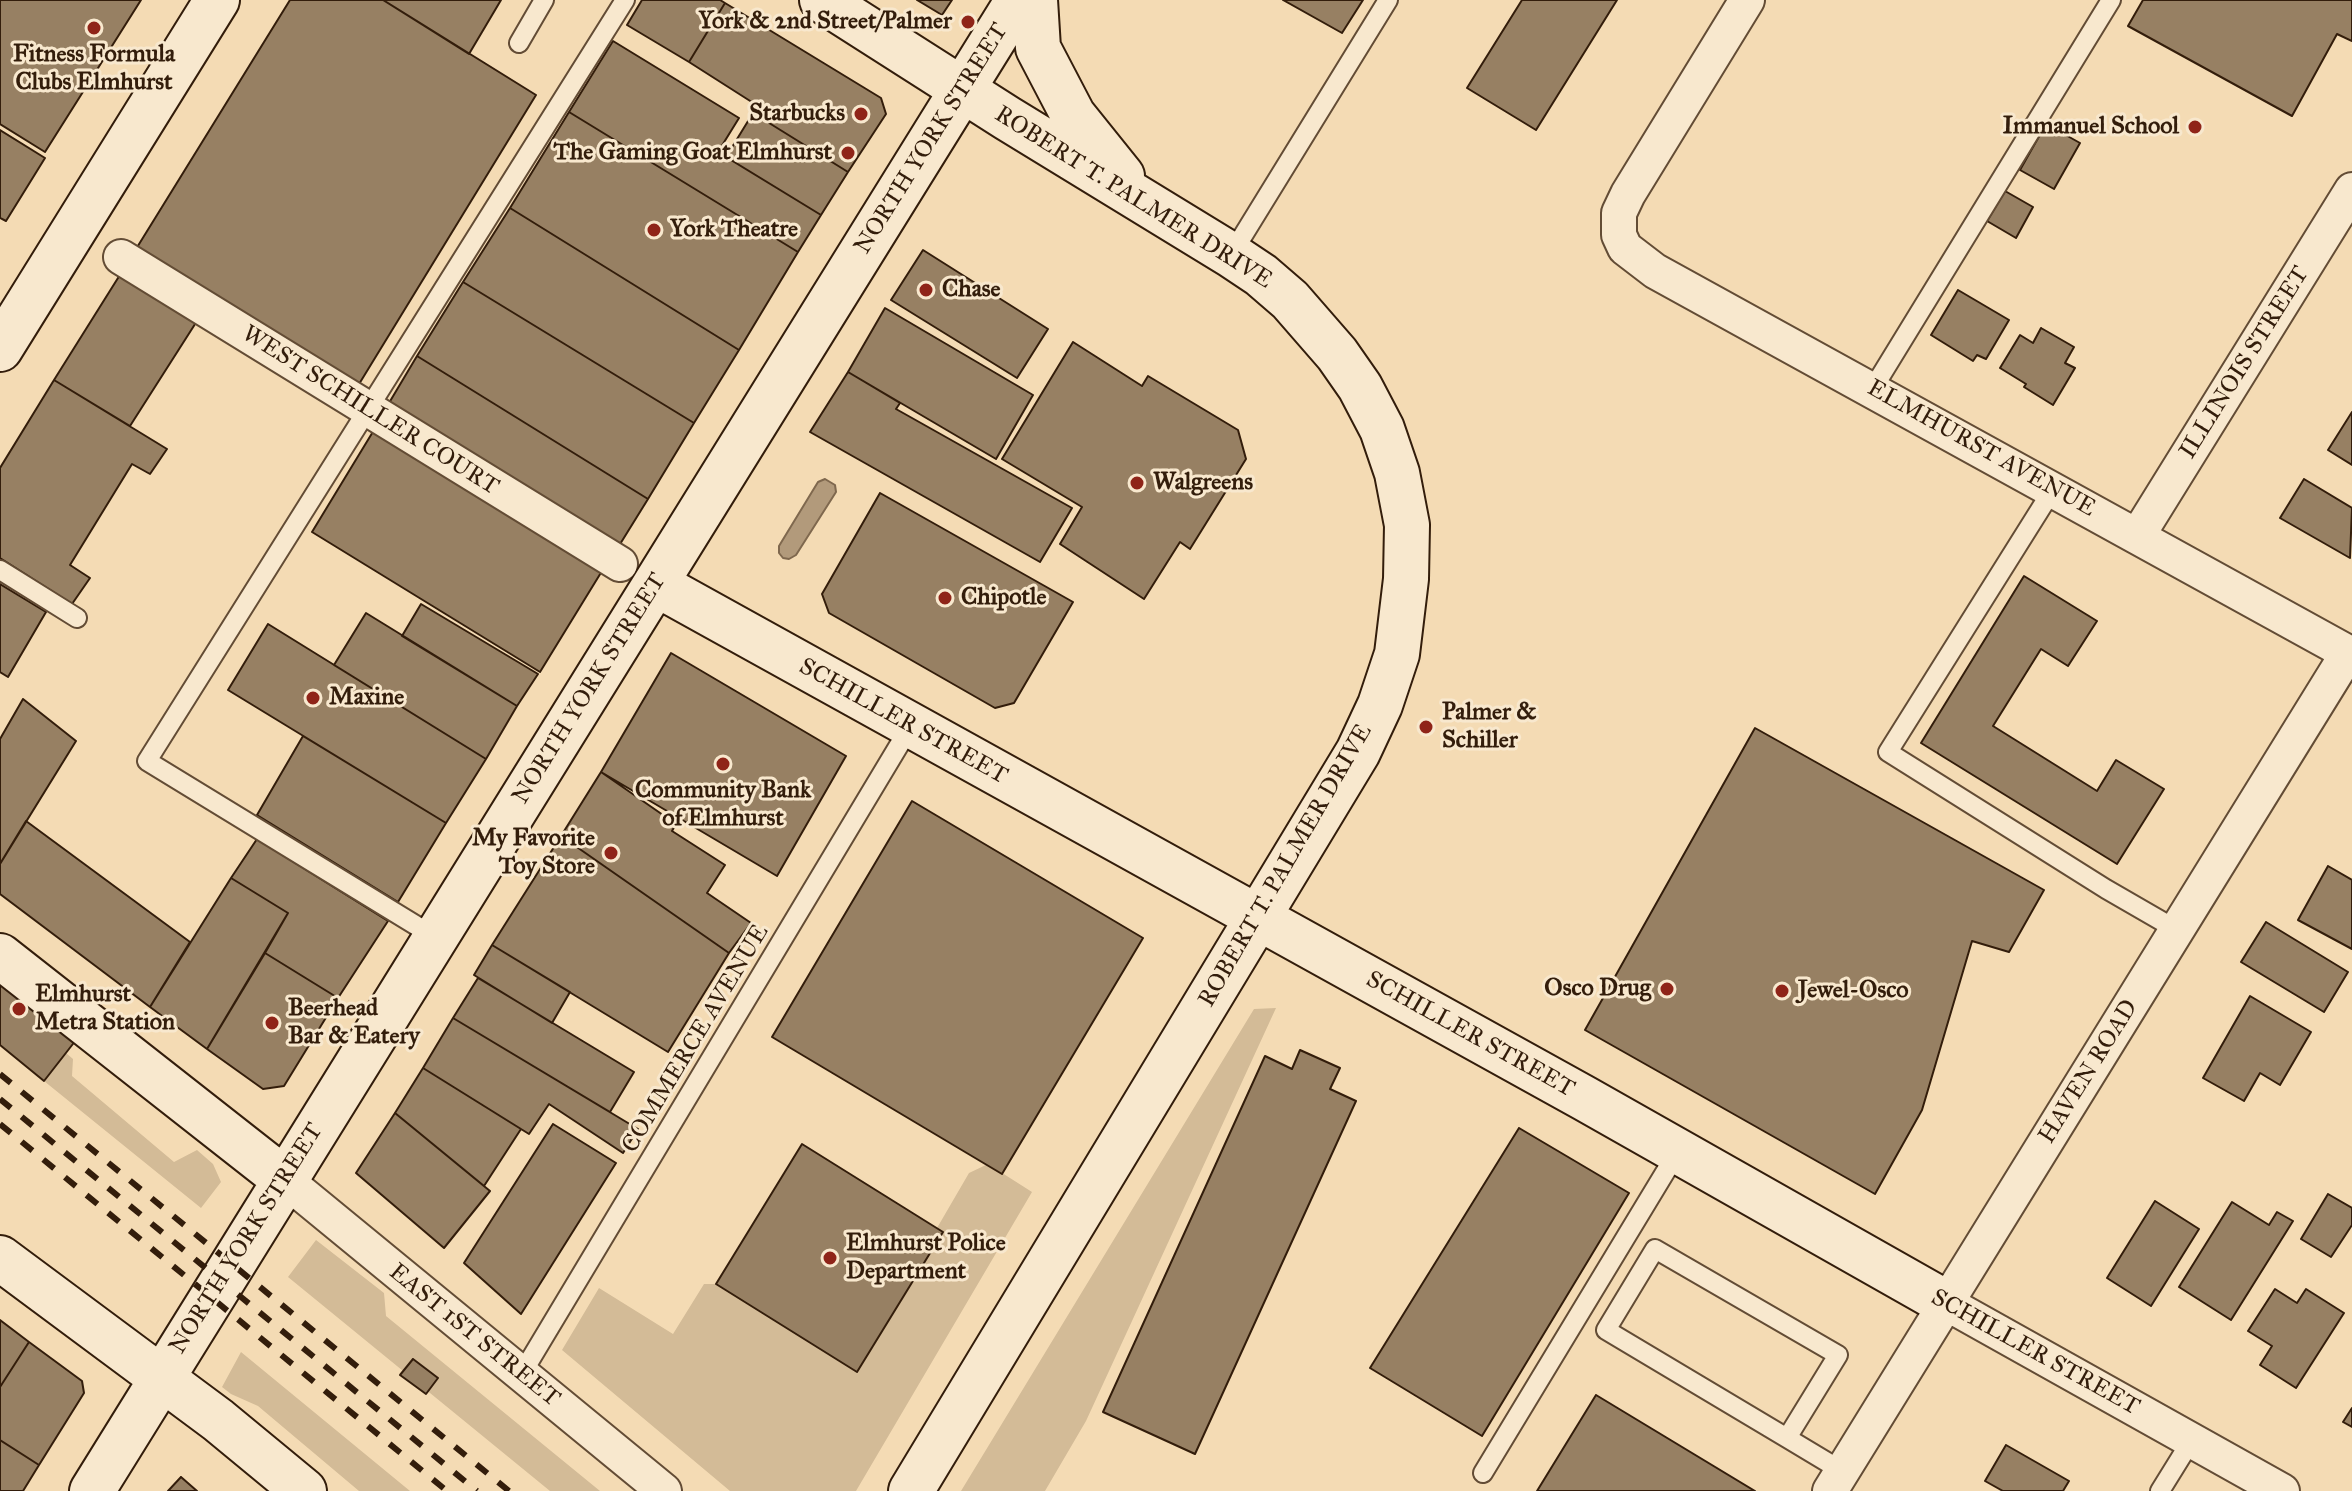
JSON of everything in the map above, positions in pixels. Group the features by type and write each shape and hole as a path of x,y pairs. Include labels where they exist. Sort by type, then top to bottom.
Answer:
{"street":[{"path":"0,349 217,0"},
{"name":"ROBERT T. PALMER DRIVE","path":"822,0 1231,255 1290,300 1337,354 1360,387 1382,429 1397,473 1407,525 1402,628 1397,654 1380,705 1358,752 911,1491"},
{"name":"NORTH YORK STREET","path":"92,1491 435,937 638,574 962,90 1018,0"},
{"path":"1035,0 1038,48 1073,115 1141,200"},
{"name":"ELMHURST AVENUE","path":"1747,0 1628,194 1619,213 1619,235 1625,248 1655,271 2350,654"},
{"name":"ILLINOIS STREET","path":"2138,535 2352,190"},
{"name":"WEST SCHILLER COURT","path":"121,257 638,574"},
{"name":"SCHILLER STREET","path":"638,574 1678,1151 2282,1491"},
{"name":"HAVEN ROAD","path":"1836,1481 2350,654"},
{"path":"0,956 284,1179"},
{"name":"EAST 1ST STREET","path":"284,1179 664,1491"},
{"path":"0,1258 218,1420 304,1491"}],"lane":[{"path":"519,43 544,0"},
{"path":"435,937 147,761 625,0"},
{"path":"1231,255 1388,0"},
{"path":"1872,390 2111,0"},
{"path":"2053,489 1888,752 2177,930"},
{"path":"0,570 77,618"},
{"name":"COMMERCE AVENUE","path":"521,1375 910,727"},
{"path":"1483,1473 1678,1151"},
{"path":"1629,1234 1838,1355 1787,1438"},
{"path":"1655,1249 1606,1330 1787,1438 1836,1481"},
{"path":"2160,1491 2191,1441"}],"shaded area":[{"path":"825,479 835,485 836,492 796,555 783,558 779,546 818,482"},
{"path":"1276,1008 1086,1421 1045,1491 961,1491 1254,1009"},
{"path":"66,1053 73,1059 72,1076 174,1162 197,1150 213,1164 221,1182 201,1208 44,1081"},
{"path":"988,1164 1032,1192 856,1491 730,1491 562,1350 599,1288 673,1334 704,1284 716,1284 857,1372 943,1232 937,1228 969,1173"},
{"path":"316,1240 384,1293 386,1316 600,1491 550,1491 288,1277"},
{"path":"241,1352 410,1491 359,1491 258,1406 222,1387"}],"building":[{"path":"0,0 141,0 45,152 0,124"},
{"path":"290,0 383,0 536,95 356,389 136,249"},
{"path":"383,0 501,0 469,54"},
{"path":"642,0 720,0 725,3 689,62 627,25"},
{"path":"917,0 952,0 942,15"},
{"path":"1283,0 1363,0 1342,33"},
{"path":"1522,0 1617,0 1536,130 1467,88"},
{"path":"2143,0 2352,0 2352,41 2337,34 2292,116 2128,26"},
{"path":"725,3 881,98 886,114 848,172 753,113 758,106 689,62"},
{"path":"613,41 739,118 718,152 821,215 798,252 569,112"},
{"name":"York Theatre","path":"569,112 798,252 739,350 510,208"},
{"path":"753,113 848,172 821,215 726,157"},
{"path":"2046,124 2080,143 2054,189 2020,170"},
{"path":"0,130 45,158 6,221 0,218"},
{"path":"2005,191 2033,207 2016,238 1987,221"},
{"path":"510,208 739,350 694,423 463,282"},
{"path":"923,250 1048,329 1017,378 891,300"},
{"path":"123,270 197,321 130,426 54,380"},
{"path":"463,282 694,423 648,499 417,356"},
{"path":"1958,290 2009,320 1986,359 1977,355 1973,361 1931,335"},
{"path":"885,308 1033,395 996,459 848,372"},
{"path":"2041,328 2074,347 2065,363 2075,368 2053,405 2000,368 2020,335 2033,343"},
{"name":"Walgreens","path":"1073,342 1142,386 1148,376 1238,430 1246,459 1190,549 1180,542 1144,599 1060,544 1082,507 1002,459"},
{"path":"417,356 648,499 617,549 386,408"},
{"path":"848,372 900,403 896,409 1072,508 1040,562 810,432"},
{"path":"54,380 167,449 150,474 132,464 70,565 90,578 72,604 0,558 0,468"},
{"path":"2352,412 2352,465 2328,450"},
{"path":"374,430 602,571 540,672 312,532"},
{"path":"2304,479 2352,508 2350,558 2280,518"},
{"name":"Chipotle","path":"880,493 1073,602 1014,703 995,708 829,613 822,594"},
{"path":"2024,576 2097,621 2068,666 2041,649 1993,726 2097,791 2116,760 2164,789 2117,864 1921,743"},
{"path":"0,584 46,612 8,677 0,672"},
{"path":"421,604 538,674 517,706 402,636"},
{"path":"366,613 517,706 486,759 334,665"},
{"path":"268,624 486,759 446,823 228,690"},
{"name":"Community Bank of Elmhurst","path":"671,653 846,756 777,876 601,772"},
{"path":"23,699 76,741 0,864 0,739"},
{"name":"Jewel-Osco","path":"1755,728 2044,890 2009,952 1972,941 1922,1110 1875,1194 1585,1030"},
{"path":"303,736 446,823 398,902 257,815"},
{"path":"601,772 676,824 672,831 725,865 707,893 751,923 729,953 561,836"},
{"path":"912,801 1143,938 1002,1174 772,1037"},
{"path":"26,821 190,942 150,1007 0,894 0,864"},
{"path":"561,836 729,953 668,1052 492,945"},
{"path":"257,839 388,921 338,998 265,953 288,913 231,878"},
{"path":"2328,866 2352,880 2352,949 2298,920"},
{"path":"231,878 288,913 207,1049 150,1007"},
{"path":"2266,922 2348,972 2324,1012 2241,962"},
{"path":"492,945 570,992 552,1023 474,975"},
{"name":"Beerhead Bar & Eatery","path":"265,953 338,998 284,1086 263,1089 207,1049"},
{"name":"Elmhurst Metra Station","path":"0,978 76,1040 44,1081 0,1045"},
{"path":"478,978 634,1072 610,1112 453,1018"},
{"path":"2250,996 2311,1032 2280,1085 2260,1073 2244,1101 2203,1078"},
{"path":"453,1018 638,1129 623,1153 549,1104 529,1134 423,1068"},
{"path":"1300,1050 1340,1068 1330,1089 1356,1101 1195,1454 1103,1412 1265,1056 1292,1069"},
{"path":"423,1068 521,1129 484,1186 395,1113"},
{"path":"395,1113 490,1191 444,1248 356,1173"},
{"path":"553,1124 616,1163 521,1314 464,1263"},
{"path":"1519,1128 1629,1193 1482,1436 1370,1368"},
{"name":"Elmhurst Police Department","path":"802,1144 943,1232 857,1372 716,1284"},
{"path":"2328,1194 2352,1208 2352,1225 2331,1257 2301,1239"},
{"path":"2155,1201 2199,1229 2151,1306 2107,1278"},
{"path":"2232,1202 2269,1225 2277,1212 2293,1221 2231,1320 2179,1287"},
{"path":"2275,1289 2297,1303 2306,1289 2344,1313 2296,1388 2260,1365 2272,1346 2248,1331"},
{"path":"0,1320 29,1342 0,1387"},
{"path":"29,1342 82,1381 84,1393 39,1465 0,1440 0,1387"},
{"path":"413,1359 438,1378 426,1394 400,1375"},
{"path":"1596,1395 1755,1491 1537,1491"},
{"path":"2352,1408 2352,1427 2343,1422"},
{"path":"0,1440 39,1465 23,1491 0,1491"},
{"path":"2006,1445 2069,1481 2063,1491 2003,1491 1985,1481"},
{"path":"181,1477 197,1491 168,1491"}],"railway":[{"path":"0,1074 509,1491"},
{"path":"0,1099 477,1491"},
{"path":"0,1124 447,1491"}],"place":[{"name":"York & 2nd Street/Palmer","path":"968,22"},
{"name":"Fitness Formula Clubs Elmhurst","path":"94,28"},
{"name":"Starbucks","path":"861,114"},
{"name":"Immanuel School","path":"2195,127"},
{"name":"The Gaming Goat Elmhurst","path":"848,153"},
{"name":"York Theatre","path":"654,230"},
{"name":"Chase","path":"926,290"},
{"name":"Walgreens","path":"1137,483"},
{"name":"Chipotle","path":"945,598"},
{"name":"Maxine","path":"313,698"},
{"name":"Palmer & Schiller","path":"1426,727"},
{"name":"Community Bank of Elmhurst","path":"723,764"},
{"name":"My Favorite Toy Store","path":"611,853"},
{"name":"Osco Drug","path":"1667,989"},
{"name":"Jewel-Osco","path":"1782,991"},
{"name":"Elmhurst Metra Station","path":"19,1009"},
{"name":"Beerhead Bar & Eatery","path":"272,1023"},
{"name":"Elmhurst Police Department","path":"830,1258"}]}
